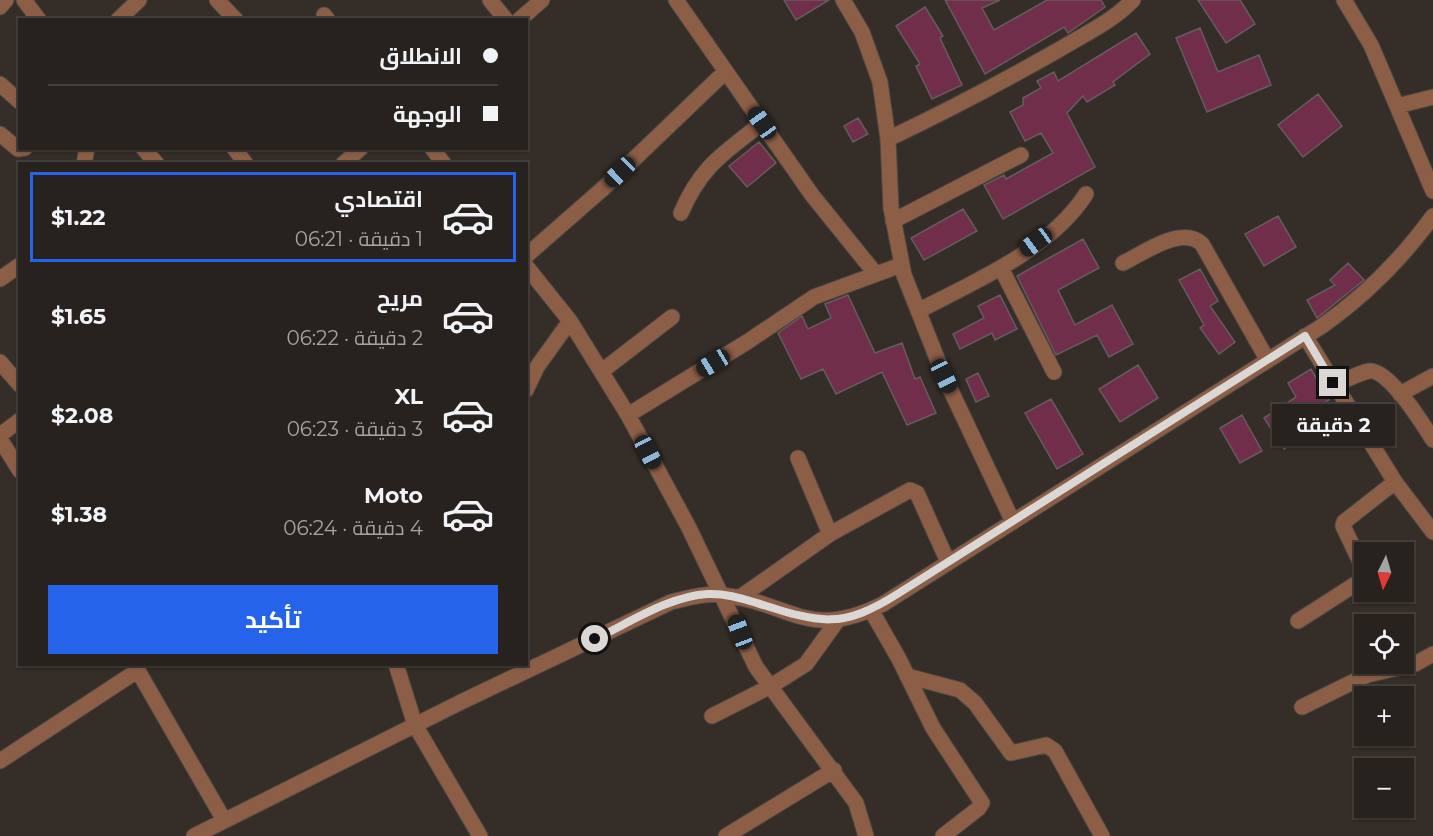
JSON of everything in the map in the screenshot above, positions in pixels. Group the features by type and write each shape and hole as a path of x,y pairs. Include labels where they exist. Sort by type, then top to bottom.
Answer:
{"street":[{"path":"0,7 6,0"},
{"path":"24,0 38,18"},
{"path":"120,18 139,0"},
{"path":"217,0 234,18"},
{"path":"490,0 504,18"},
{"path":"521,18 542,0"},
{"path":"676,0 812,195 875,273"},
{"path":"843,0 862,32 880,82 888,139 893,221 901,265 944,376 1013,522"},
{"path":"888,139 952,109 1032,65 1108,21 1133,0"},
{"path":"1344,0 1371,45 1433,191"},
{"path":"528,253 607,185 725,72"},
{"path":"0,84 18,100"},
{"path":"1397,106 1433,97"},
{"path":"681,213 693,186 710,165 762,123"},
{"path":"0,134 18,149"},
{"path":"145,150 155,162"},
{"path":"345,162 359,150"},
{"path":"893,221 1021,154"},
{"path":"920,310 1001,268 1072,216 1086,194"},
{"path":"194,836 415,725 671,602 700,595 721,594 796,616 837,621 871,610 1356,303 1382,279 1433,216"},
{"path":"1123,263 1179,236 1195,237 1202,244 1267,359"},
{"path":"628,415 747,342 792,309 814,297 901,265"},
{"path":"0,279 18,266"},
{"path":"528,268 570,321 602,371 688,526 756,667 834,770 856,803 866,836"},
{"path":"1001,268 1054,372"},
{"path":"602,371 672,317"},
{"path":"528,386 537,367 570,321"},
{"path":"1305,336 1395,482 1433,532"},
{"path":"0,362 18,383"},
{"path":"1334,386 1370,370 1382,374 1432,435"},
{"path":"1400,394 1433,376"},
{"path":"18,422 0,437 18,468"},
{"path":"798,458 830,534"},
{"path":"1354,550 1342,526 1395,482"},
{"path":"739,598 830,534 910,490 916,493 948,562"},
{"path":"1298,621 1354,585"},
{"path":"871,610 933,728 982,803 980,808 943,836"},
{"path":"712,716 771,686 806,664 837,621"},
{"path":"1302,707 1367,675 1415,664 1433,654"},
{"path":"397,666 415,725 480,836"},
{"path":"0,761 135,668 224,820"},
{"path":"907,676 960,690 975,703 1011,753 1046,745 1055,751 1102,836"},
{"path":"726,836 834,770"}],"building":[{"path":"784,0 829,0 796,20"},
{"path":"945,0 1000,0 982,8 994,30 1047,0 1101,0 1105,7 1068,33 1064,27 985,74"},
{"path":"1198,0 1240,0 1255,24 1226,43"},
{"path":"925,7 943,36 940,38 962,85 932,99 916,66 920,64 896,26"},
{"path":"1200,28 1218,72 1259,55 1271,85 1207,112 1176,38"},
{"path":"1136,33 1150,54 1113,82 1115,85 1087,102 1083,96 1067,113 1095,167 1003,219 984,185 1004,175 1006,179 1053,153 1041,133 1025,141 1010,112 1023,105 1023,98 1041,88 1037,81 1054,72 1058,81"},
{"path":"1318,94 1342,126 1303,157 1278,125"},
{"path":"858,118 868,134 853,142 844,126"},
{"path":"759,142 776,163 747,187 729,166"},
{"path":"963,209 977,231 924,260 911,238"},
{"path":"1278,216 1296,247 1264,266 1245,234"},
{"path":"1083,239 1099,268 1058,290 1075,325 1112,305 1133,344 1109,357 1097,335 1056,355 1017,276"},
{"path":"1348,263 1364,280 1317,318 1307,300 1335,285 1330,280"},
{"path":"1200,269 1218,301 1210,306 1235,342 1219,354 1200,328 1204,325 1179,280"},
{"path":"848,295 875,353 902,343 915,379 920,377 936,413 907,425 882,372 836,394 823,369 801,379 778,333 802,316 808,329 831,318 825,304"},
{"path":"1000,295 1017,329 995,340 992,333 960,349 953,334 984,318 978,306"},
{"path":"1138,365 1158,398 1120,422 1099,389"},
{"path":"1311,369 1329,400 1300,416 1310,432 1284,449 1264,418 1296,397 1288,383"},
{"path":"978,373 989,396 976,402 966,379"},
{"path":"1051,399 1083,454 1057,469 1025,413"},
{"path":"1242,415 1262,451 1240,463 1220,428"}],"route":[{"path":"595,639 671,602 711,594 730,596 819,621 837,621 861,615 883,604 1305,336 1333,383"}]}
